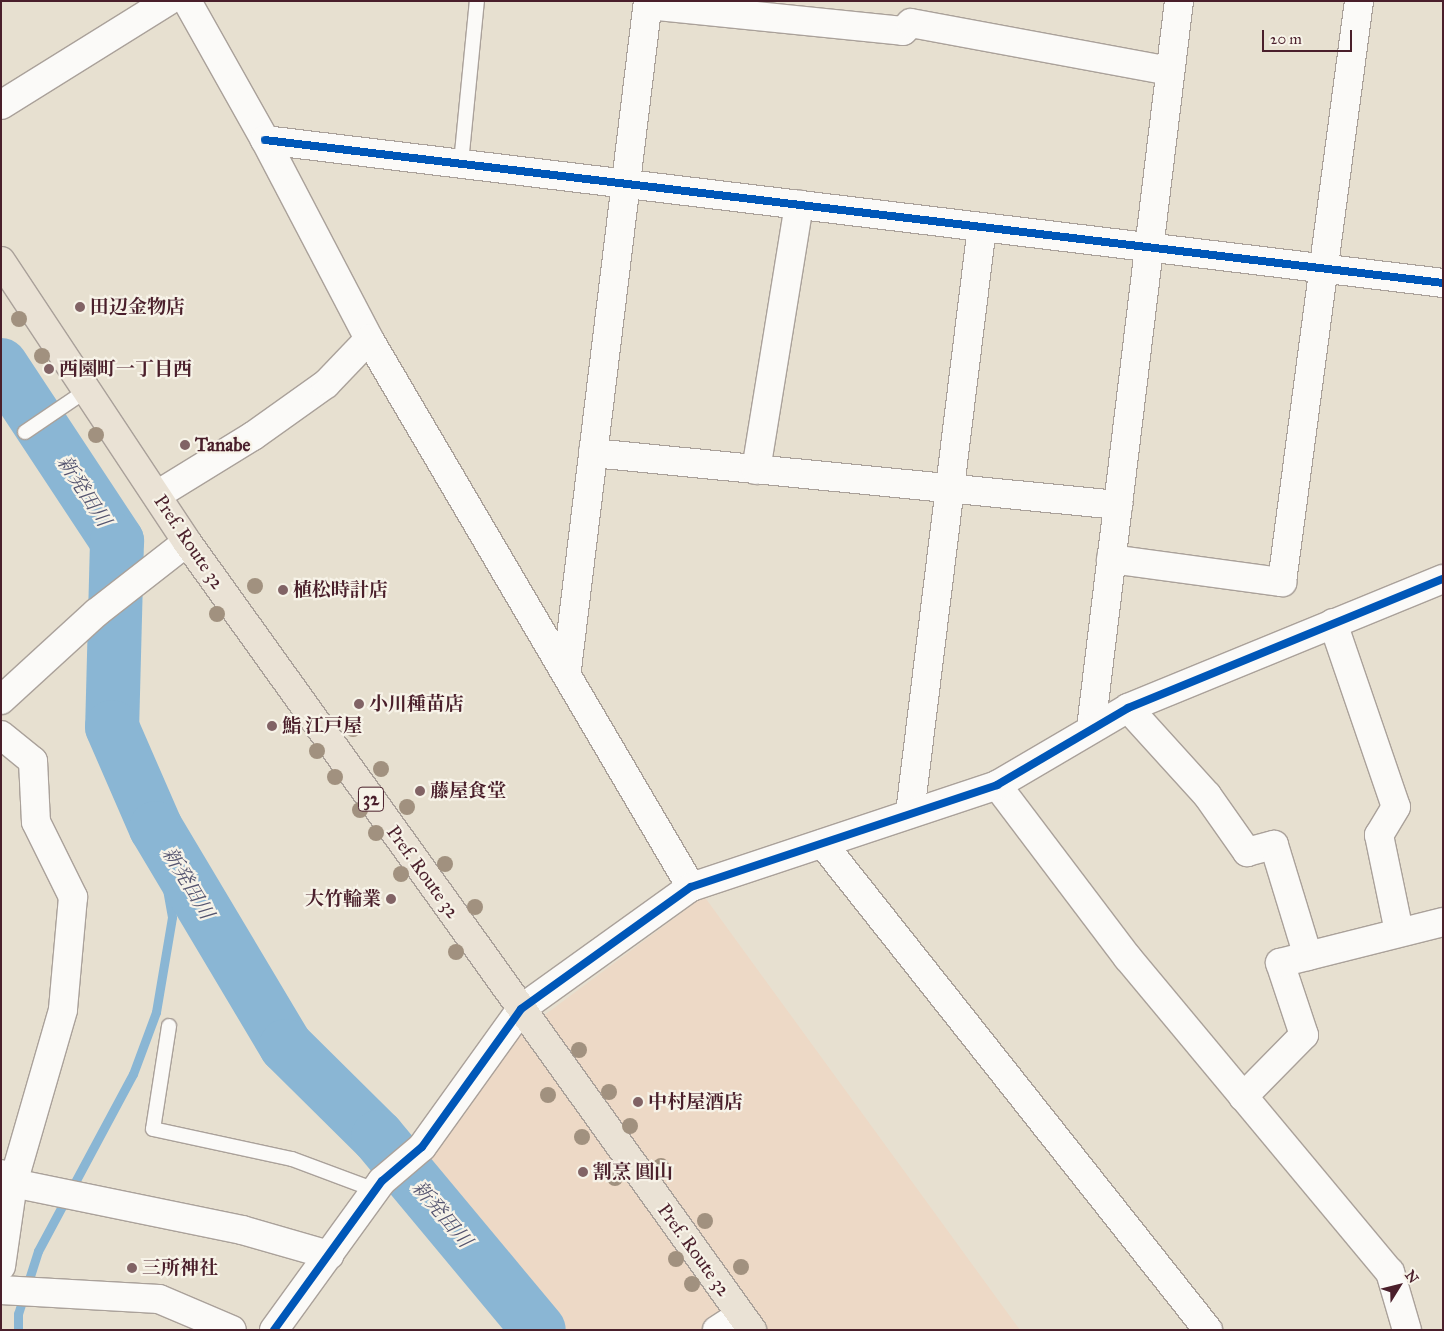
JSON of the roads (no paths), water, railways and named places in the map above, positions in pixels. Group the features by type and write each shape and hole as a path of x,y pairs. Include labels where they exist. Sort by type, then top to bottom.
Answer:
{"main road":[{"name":"Pref. Route 32","path":"1,261 187,542 746,1322"}],"street":[{"path":"1,105 168,1"},
{"path":"186,1 265,140 369,339 566,669 692,887"},
{"path":"1091,728 1179,1"},
{"path":"1111,559 1282,582 1327,269 1360,1"},
{"path":"566,669 648,3 903,31 911,23 1170,70"},
{"path":"265,140 1443,282"},
{"path":"756,470 799,204"},
{"path":"910,813 982,227"},
{"path":"157,495 253,436 326,384 369,339"},
{"path":"593,453 1118,505"},
{"path":"1,700 96,613 187,542"},
{"path":"274,1330 378,1186 422,1147 521,1009 692,887 997,784 1128,708 1443,579"},
{"path":"1334,623 1396,807 1379,836 1399,932"},
{"path":"1128,708 1207,795 1247,852 1274,845 1308,956"},
{"path":"1,735 33,761 36,822 73,897 63,1010 7,1179 1,1266"},
{"path":"997,784 1128,958 1390,1272 1407,1330"},
{"path":"823,844 1208,1330"},
{"path":"1243,1097 1304,1035 1280,963 1443,922"},
{"path":"7,1179 242,1230 329,1254"},
{"path":"1,1290 159,1299 232,1330"},
{"path":"717,1330 746,1322"}],"lane":[{"path":"461,164 477,1"},
{"path":"25,432 87,390"},
{"path":"169,1026 153,1129 292,1159 378,1186"}],"waterway":[{"name":"新発田川","path":"1,365 117,541 112,727 156,828 286,1046 378,1137 539,1330"},
{"path":"18,1330 18,1314 38,1251 133,1074 156,1012 172,917 156,828"}],"place":[{"name":"田辺金物店","path":"80,307"},
{"name":"西園町一丁目西","path":"49,369"},
{"name":"Tanabe","path":"185,445"},
{"name":"植松時計店","path":"283,590"},
{"name":"小川種苗店","path":"359,704"},
{"name":"鮨 江戸屋","path":"272,726"},
{"name":"藤屋食堂","path":"420,791"},
{"name":"大竹輪業","path":"391,899"},
{"name":"中村屋酒店","path":"638,1102"},
{"name":"割烹 圓山","path":"583,1172"},
{"name":"三所神社","path":"132,1268"}]}
